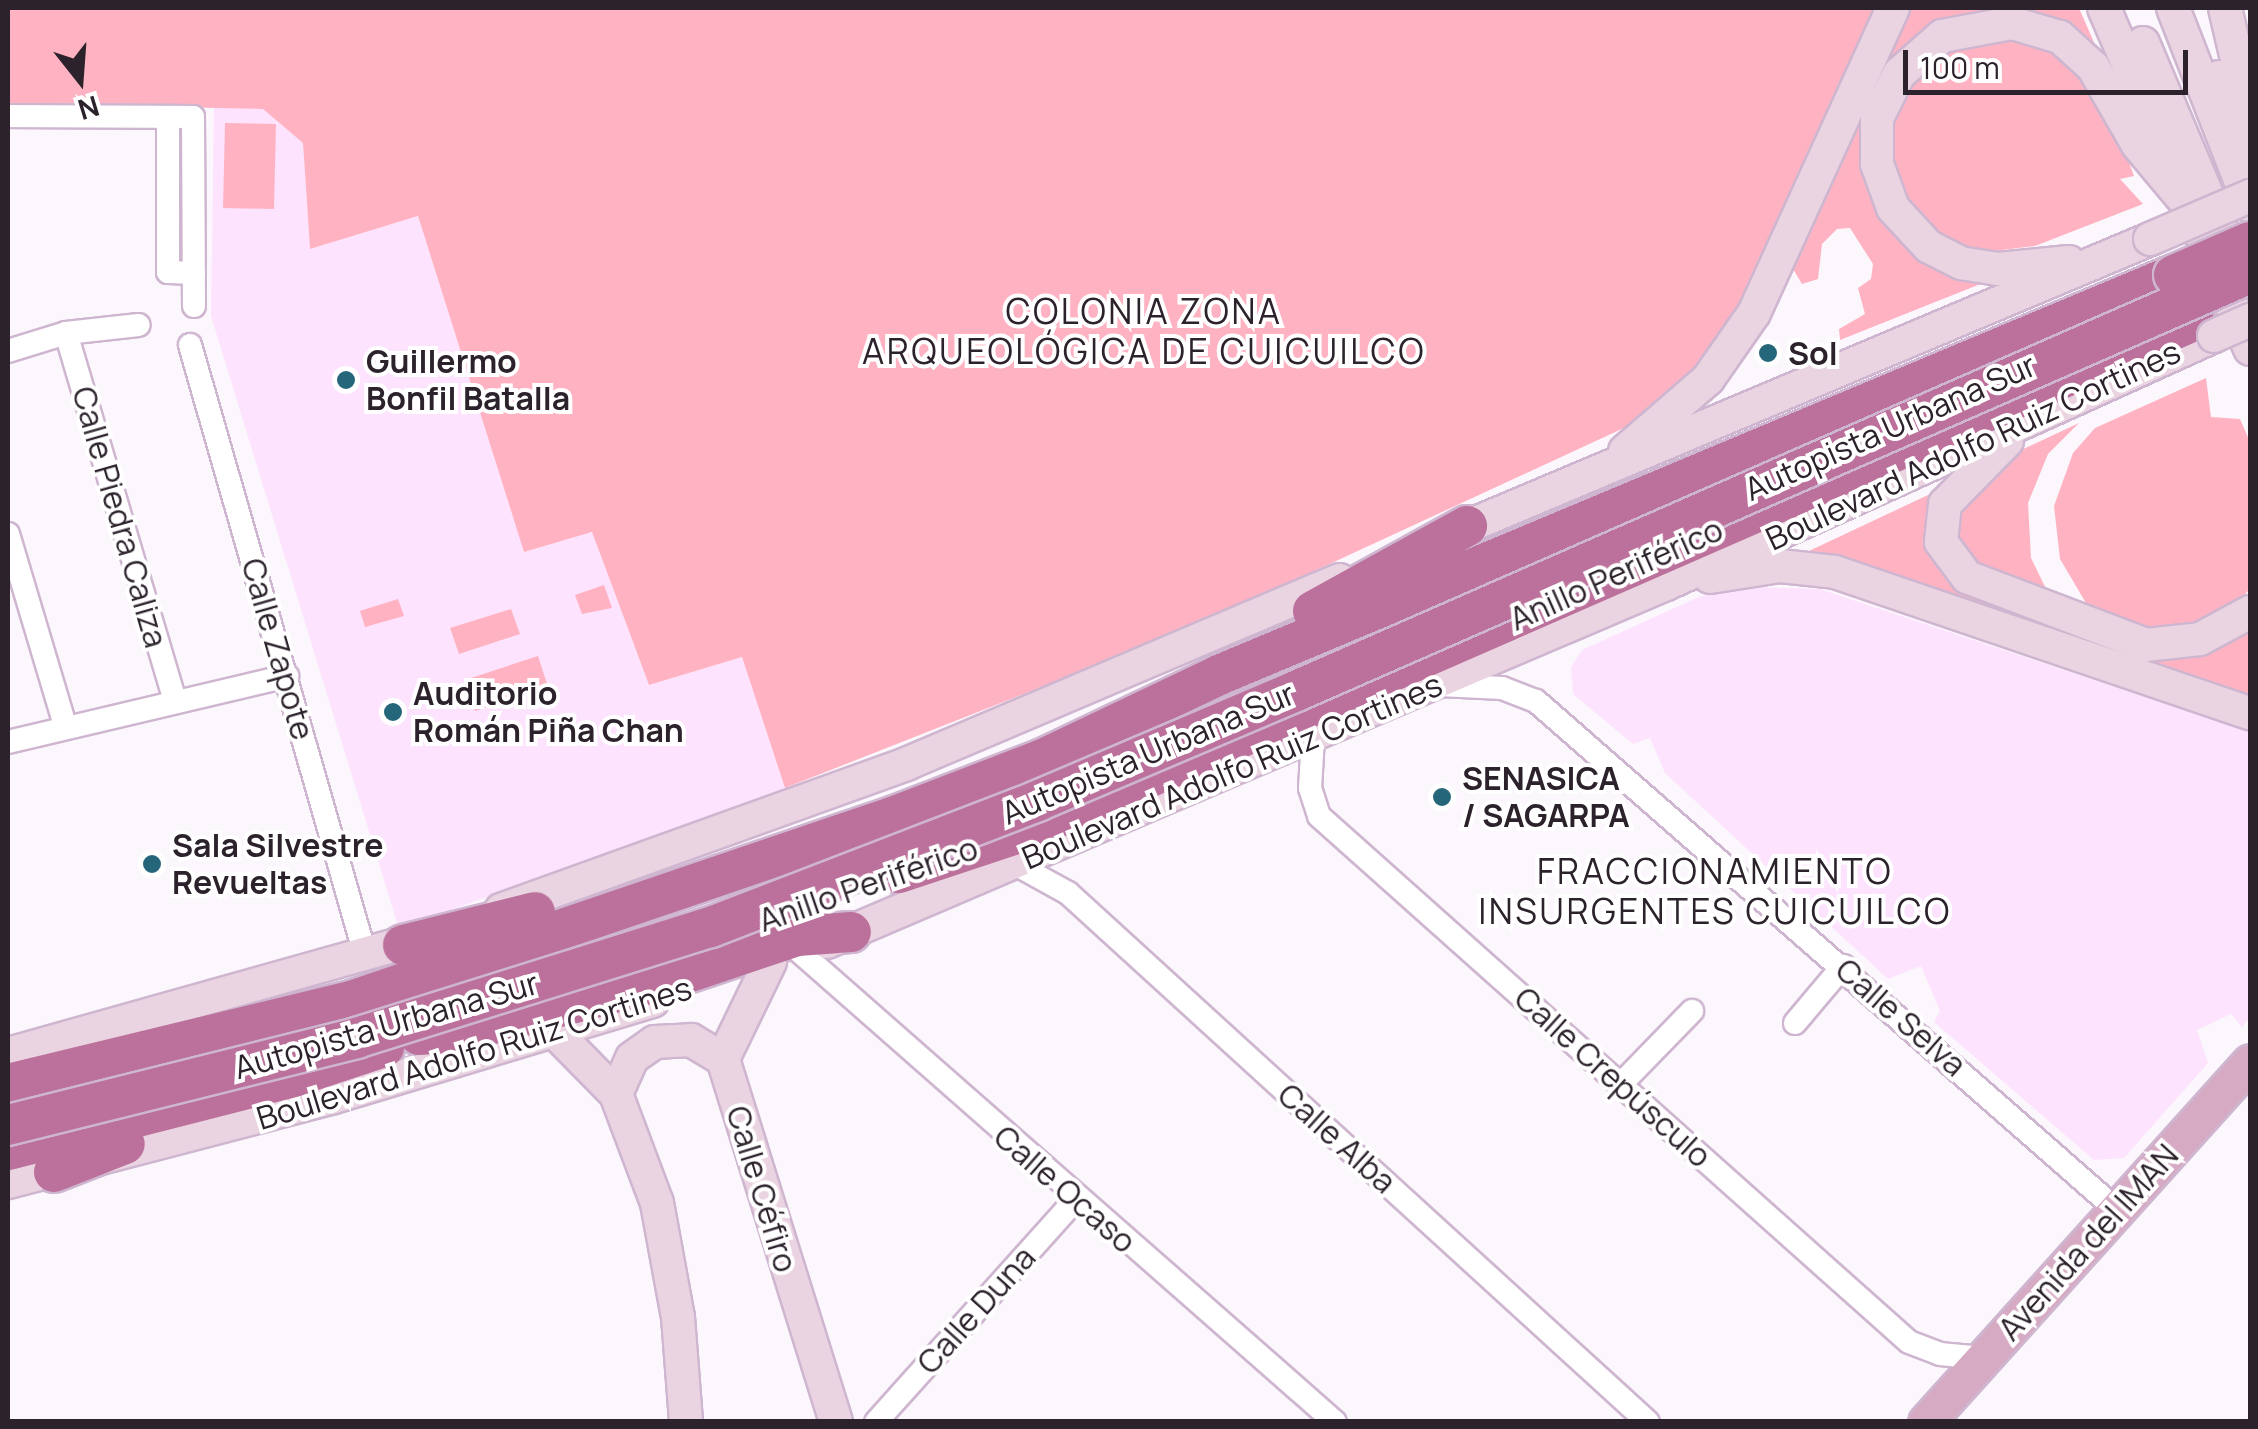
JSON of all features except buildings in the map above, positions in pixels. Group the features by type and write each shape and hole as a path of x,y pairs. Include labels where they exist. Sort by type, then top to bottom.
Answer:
{"highway":[{"name":"Anillo Periférico","path":"8,1084 354,1000 1043,759 1220,675 2250,242"},
{"name":"Autopista Urbana Sur","path":"8,1099 231,1048 498,969 877,842 2250,256"},
{"name":"Autopista Urbana Sur","path":"8,1125 356,1038 729,920 1036,801 1296,691 2250,273"},
{"name":"Anillo Periférico","path":"8,1150 294,1078 1034,828 2204,328 2250,298"},
{"path":"1043,759 1467,526"},
{"path":"384,950 806,845"},
{"path":"420,1035 462,1032 670,979 797,936 851,932"},
{"path":"54,1172 294,1078"}],"main road":[{"path":"1602,471 1708,380 1754,312 1892,8"},
{"path":"2104,8 2250,348"},
{"path":"2127,8 2250,298"},
{"path":"2225,8 2250,137"},
{"path":"2174,11 2205,53 2250,145"},
{"path":"2174,11 2250,206"},
{"path":"2118,252 1998,269 1961,263 1929,248 1893,208 1877,164 1877,118 1899,74 1930,44 1958,30 2012,23 2047,32 2092,67 2138,145 2186,201"},
{"path":"8,1054 384,950 906,764 2250,196"},
{"name":"Boulevard Adolfo Ruiz Cortines","path":"8,1182 556,1032 851,932 1017,865 1666,584 2048,409 2204,328 2250,320"},
{"path":"2048,409 1982,461 1945,504 1941,542 1959,570 2146,645 2200,639 2250,612"},
{"path":"1666,584 1780,566 1834,572 2250,712"},
{"path":"616,1094 632,1058 654,1042 691,1040 722,1060 785,957"},
{"path":"556,1032 616,1094 657,1203 678,1317 686,1422"},
{"name":"Calle Céfiro","path":"722,1060 836,1422"},
{"name":"Avenida del IMAN","path":"1926,1422 2250,1062"}],"street":[{"path":"8,116 168,116 168,272 194,273 194,306"},
{"path":"8,351 66,332 139,325"},
{"name":"Calle Piedra Caliza","path":"66,332 175,702"},
{"name":"Calle Zapote","path":"190,345 286,676 384,950"},
{"path":"8,534 66,728"},
{"path":"8,742 286,676"},
{"name":"Calle Selva","path":"1432,685 1502,688 1536,701 2117,1210"},
{"name":"Calle Crepúsculo","path":"1313,738 1310,788 1319,816 1909,1342 1983,1358"},
{"name":"Calle Alba","path":"1017,865 1068,894 1648,1422"},
{"name":"Calle Ocaso","path":"785,957 1076,1199 1335,1422"},
{"path":"1795,1024 1843,966"},
{"path":"1621,1084 1692,1010"},
{"name":"Calle Duna","path":"876,1422 1076,1199"}],"shaded area":[{"path":"8,8 1879,8 1730,329 1697,376 1626,427 1189,629 785,788 742,657 649,685 592,532 524,552 418,216 310,249 303,143 263,109 8,104"},
{"path":"1905,8 2079,8 2106,70 2014,9 1959,17 1895,56 1881,77 1872,189 1993,279 1840,340 1839,329 1865,314 1858,288 1871,279 1873,264 1850,228 1837,229 1822,244 1818,279 1802,284 1790,264"},
{"path":"2021,34 2081,64 2113,119 2134,176 2120,179 2143,204 2035,246 1986,252 1960,247 1924,228 1900,197 1887,156 1890,125 1899,97 1923,65 1952,45"},
{"path":"214,107 263,108 303,143 310,249 418,216 524,552 592,532 649,685 742,657 785,788 399,929 211,316"},
{"path":"225,123 276,124 274,209 223,208"},
{"path":"2206,378 2211,417 2240,419 2250,442 2250,589 2219,621 2148,635 2108,620 2086,603 2060,559 2054,506 2073,453 2095,428"},
{"path":"2079,423 2048,454 2028,503 2031,558 2051,599 1980,570 1958,547 1953,522 1971,487 2006,457"},
{"path":"1945,487 1944,565 2185,654 2236,639 2250,627 2250,701 1794,558"},
{"path":"604,585 612,608 582,614 575,595"},
{"path":"1758,587 1820,589 2250,732 2250,1017 2242,1027 2231,1014 2197,1030 2208,1063 2124,1158 2094,1160 1934,1022 1940,1011 1921,966 1888,979 1665,773 1650,738 1633,744 1573,694 1571,667 1582,650 1701,596"},
{"path":"398,599 404,616 365,627 360,611"},
{"path":"511,609 520,634 459,654 450,628"},
{"path":"538,656 548,687 475,711 465,680"}],"place":[{"name":"Sol","path":"1768,353"},
{"name":"Guillermo Bonfil Batalla","path":"346,380"},
{"name":"Auditorio Román Piña Chan","path":"393,712"},
{"name":"SENASICA / SAGARPA","path":"1442,797"},
{"name":"Sala Silvestre Revueltas","path":"152,864"}],"district":[{"name":"COLONIA ZONA ARQUEOLÓGICA DE CUICUILCO","path":"1144,331"},
{"name":"FRACCIONAMIENTO INSURGENTES CUICUILCO","path":"1715,891"}]}
